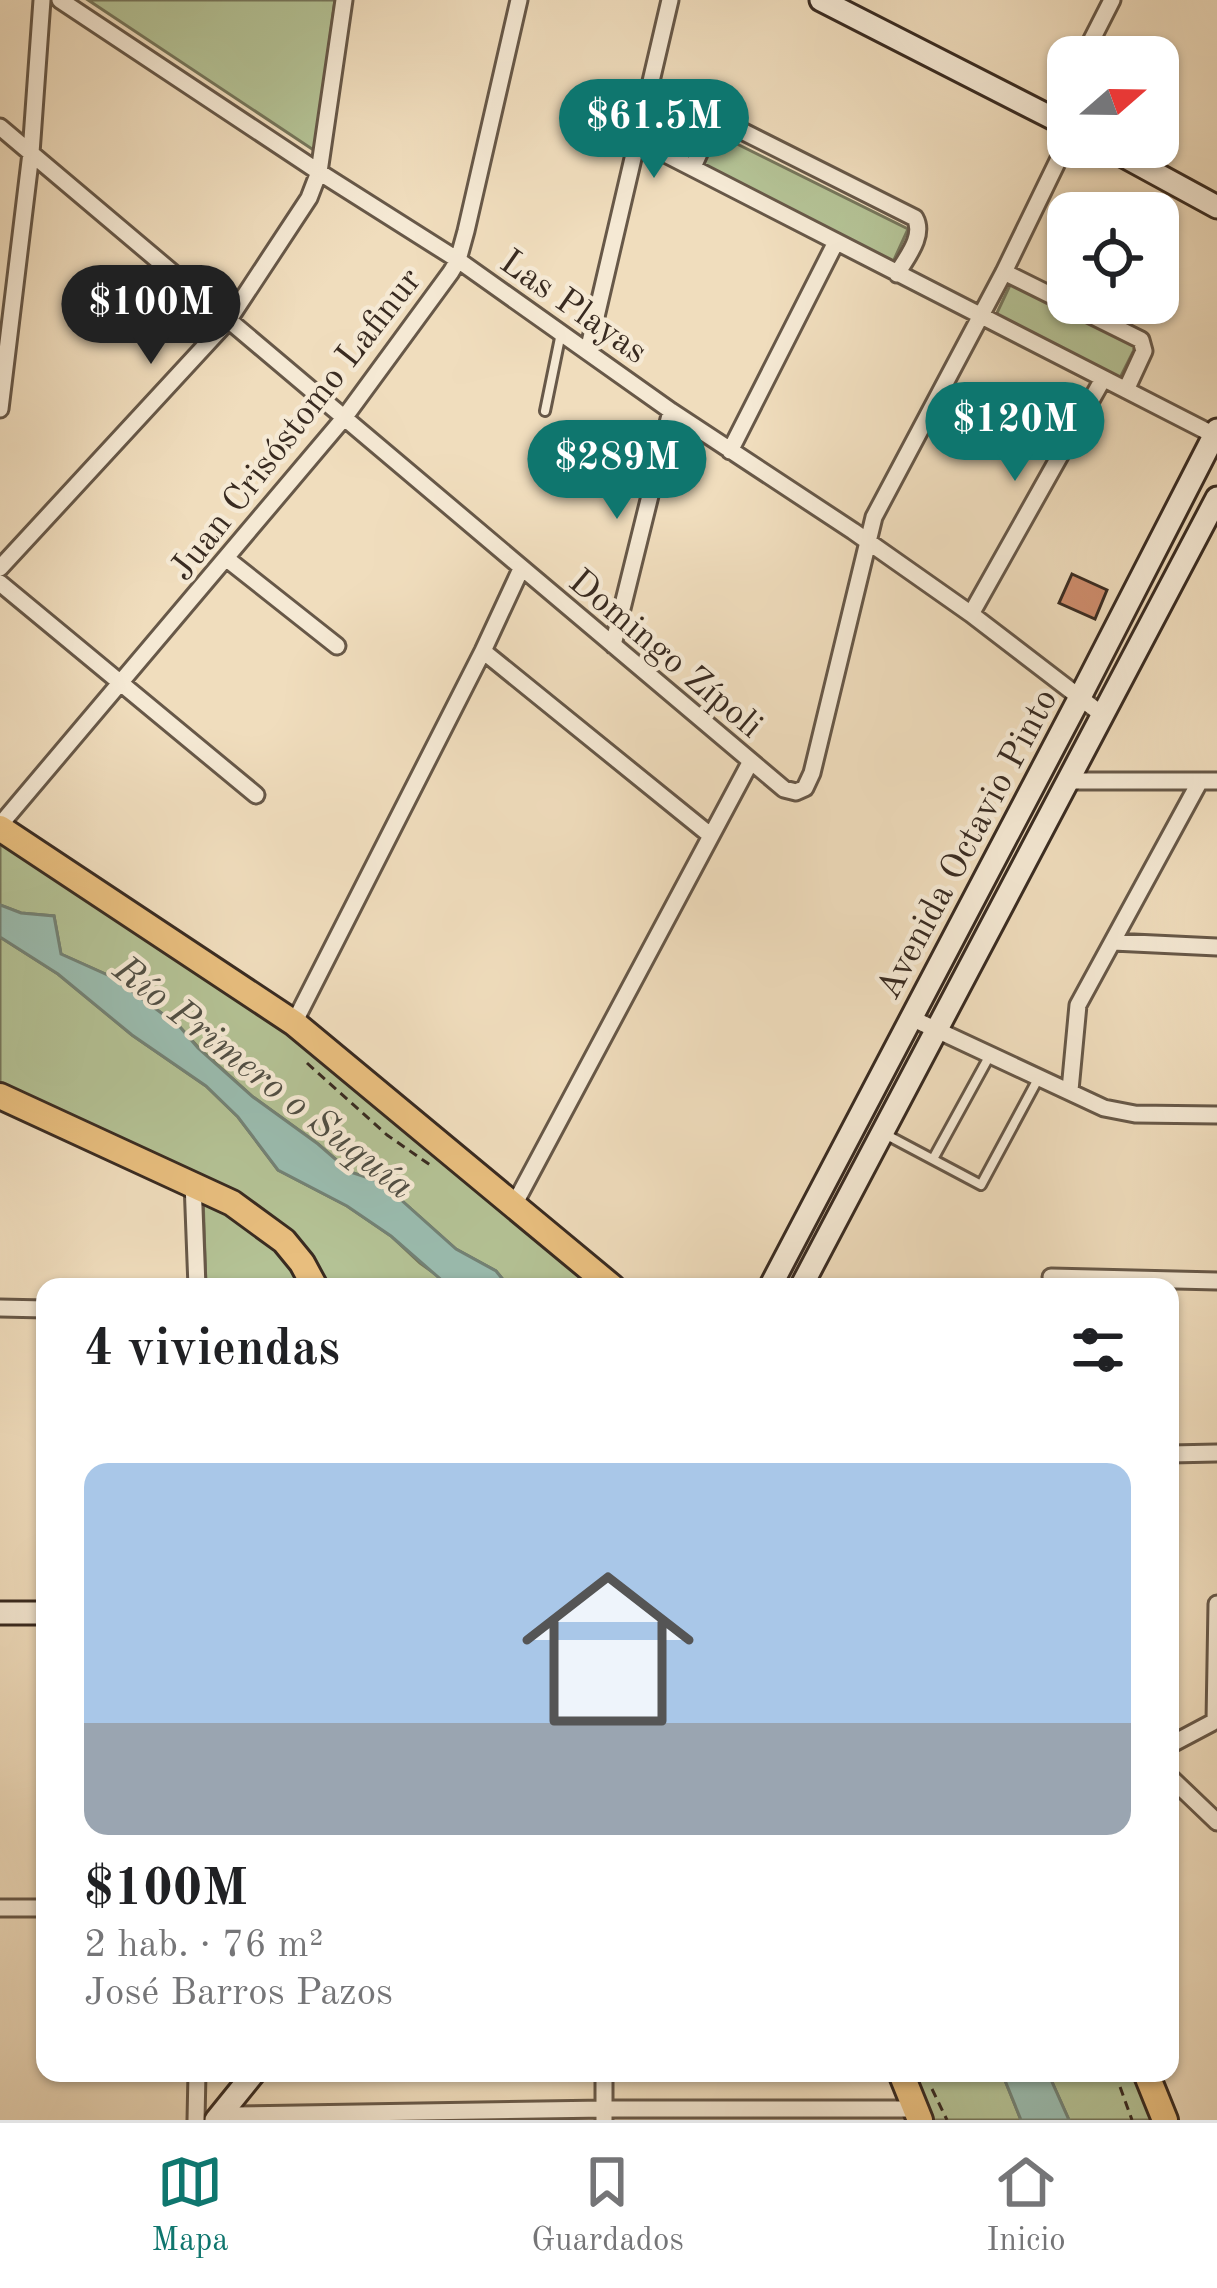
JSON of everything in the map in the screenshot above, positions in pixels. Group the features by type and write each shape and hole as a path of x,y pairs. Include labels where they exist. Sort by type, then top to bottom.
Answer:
{"main road":[{"path":"832,3 1047,115"},
{"path":"1145,168 1217,207"},
{"name":"Avenida Octavio Pinto","path":"775,1278 1216,432"},
{"name":"Avenida Octavio Pinto","path":"806,1278 1217,498"},
{"path":"0,827 294,1023 601,1278"},
{"path":"0,1096 232,1203 270,1228 310,1278"},
{"path":"0,1613 36,1613"},
{"path":"226,2117 248,2082"},
{"path":"905,2082 918,2115"},
{"path":"1150,2082 1165,2120"}],"street":[{"path":"0,410 31,153 43,0"},
{"name":"Las Playas","path":"60,0 458,260 971,614 1104,716"},
{"path":"0,568 228,321 308,198 319,172 344,0"},
{"name":"Juan Crisóstomo Lafinur","path":"0,827 344,418 444,283 458,260 519,0"},
{"path":"588,351 670,0"},
{"path":"1094,36 1112,0"},
{"path":"693,167 718,119 915,218 918,234 898,274"},
{"name":"Domingo Zípoli","path":"0,127 784,789 805,788 812,773 867,541"},
{"path":"638,140 1103,379 1216,432"},
{"path":"867,541 874,517 1054,168"},
{"path":"730,451 836,242"},
{"path":"1004,272 1141,340 1144,351 1126,390"},
{"path":"971,614 1103,379"},
{"path":"613,645 671,411"},
{"path":"227,559 337,646"},
{"path":"294,1023 483,651 520,568"},
{"path":"0,584 256,795"},
{"path":"483,651 710,835"},
{"path":"514,1205 751,761"},
{"path":"1068,782 1209,781"},
{"path":"1070,1090 1078,1005 1209,781"},
{"path":"1113,943 1217,947"},
{"path":"909,1017 1104,1108 1217,1115"},
{"path":"193,1182 197,1278"},
{"path":"1052,1277 1093,1278"},
{"path":"1179,1280 1217,1281"},
{"path":"0,1309 36,1309"},
{"path":"1179,1454 1217,1453"},
{"path":"1179,1740 1216,1720 1217,1604"},
{"path":"1179,1786 1217,1822"},
{"path":"0,1908 36,1908"},
{"path":"196,2120 197,2082"},
{"path":"604,2082 604,2114"},
{"path":"226,2117 918,2115"}],"lane":[{"path":"545,411 561,332"},
{"path":"933,1159 990,1054"},
{"path":"882,1132 981,1185 1039,1077"}],"path":[{"path":"303,1059 387,1135 438,1171"},
{"path":"1118,2082 1132,2120"},
{"path":"931,2089 947,2120"}],"green space":[{"path":"88,0 335,0 315,151"},
{"path":"717,134 908,229 893,262 701,166"},
{"path":"1011,283 1047,301 1047,324 1092,324 1136,346 1119,380 995,317"},
{"path":"0,828 294,1023 601,1278 502,1278 456,1249 381,1182 350,1172 253,1097 180,1027 112,977 61,954 54,916 21,913 0,905"},
{"path":"0,937 58,974 132,1035 206,1086 238,1117 278,1170 347,1206 441,1278 309,1278 284,1241 0,1096"},
{"path":"203,1195 266,1235 299,1278 206,1278"},
{"path":"905,2082 1006,2082 1021,2120 920,2120"},
{"path":"1052,2082 1150,2082 1165,2120 1069,2120"}],"shaded area":[{"path":"0,905 21,913 54,916 61,954 112,977 144,1000 180,1027 253,1097 350,1172 381,1182 456,1249 502,1278 439,1278 347,1206 278,1170 238,1117 206,1086 132,1035 58,974 0,937"},
{"path":"1006,2082 1052,2082 1069,2120 1021,2120"}],"building":[{"path":"1072,574 1107,590 1095,619 1059,603"}],"water label":[{"name":"Río Primero o Suquía","path":"265,1076"}]}
